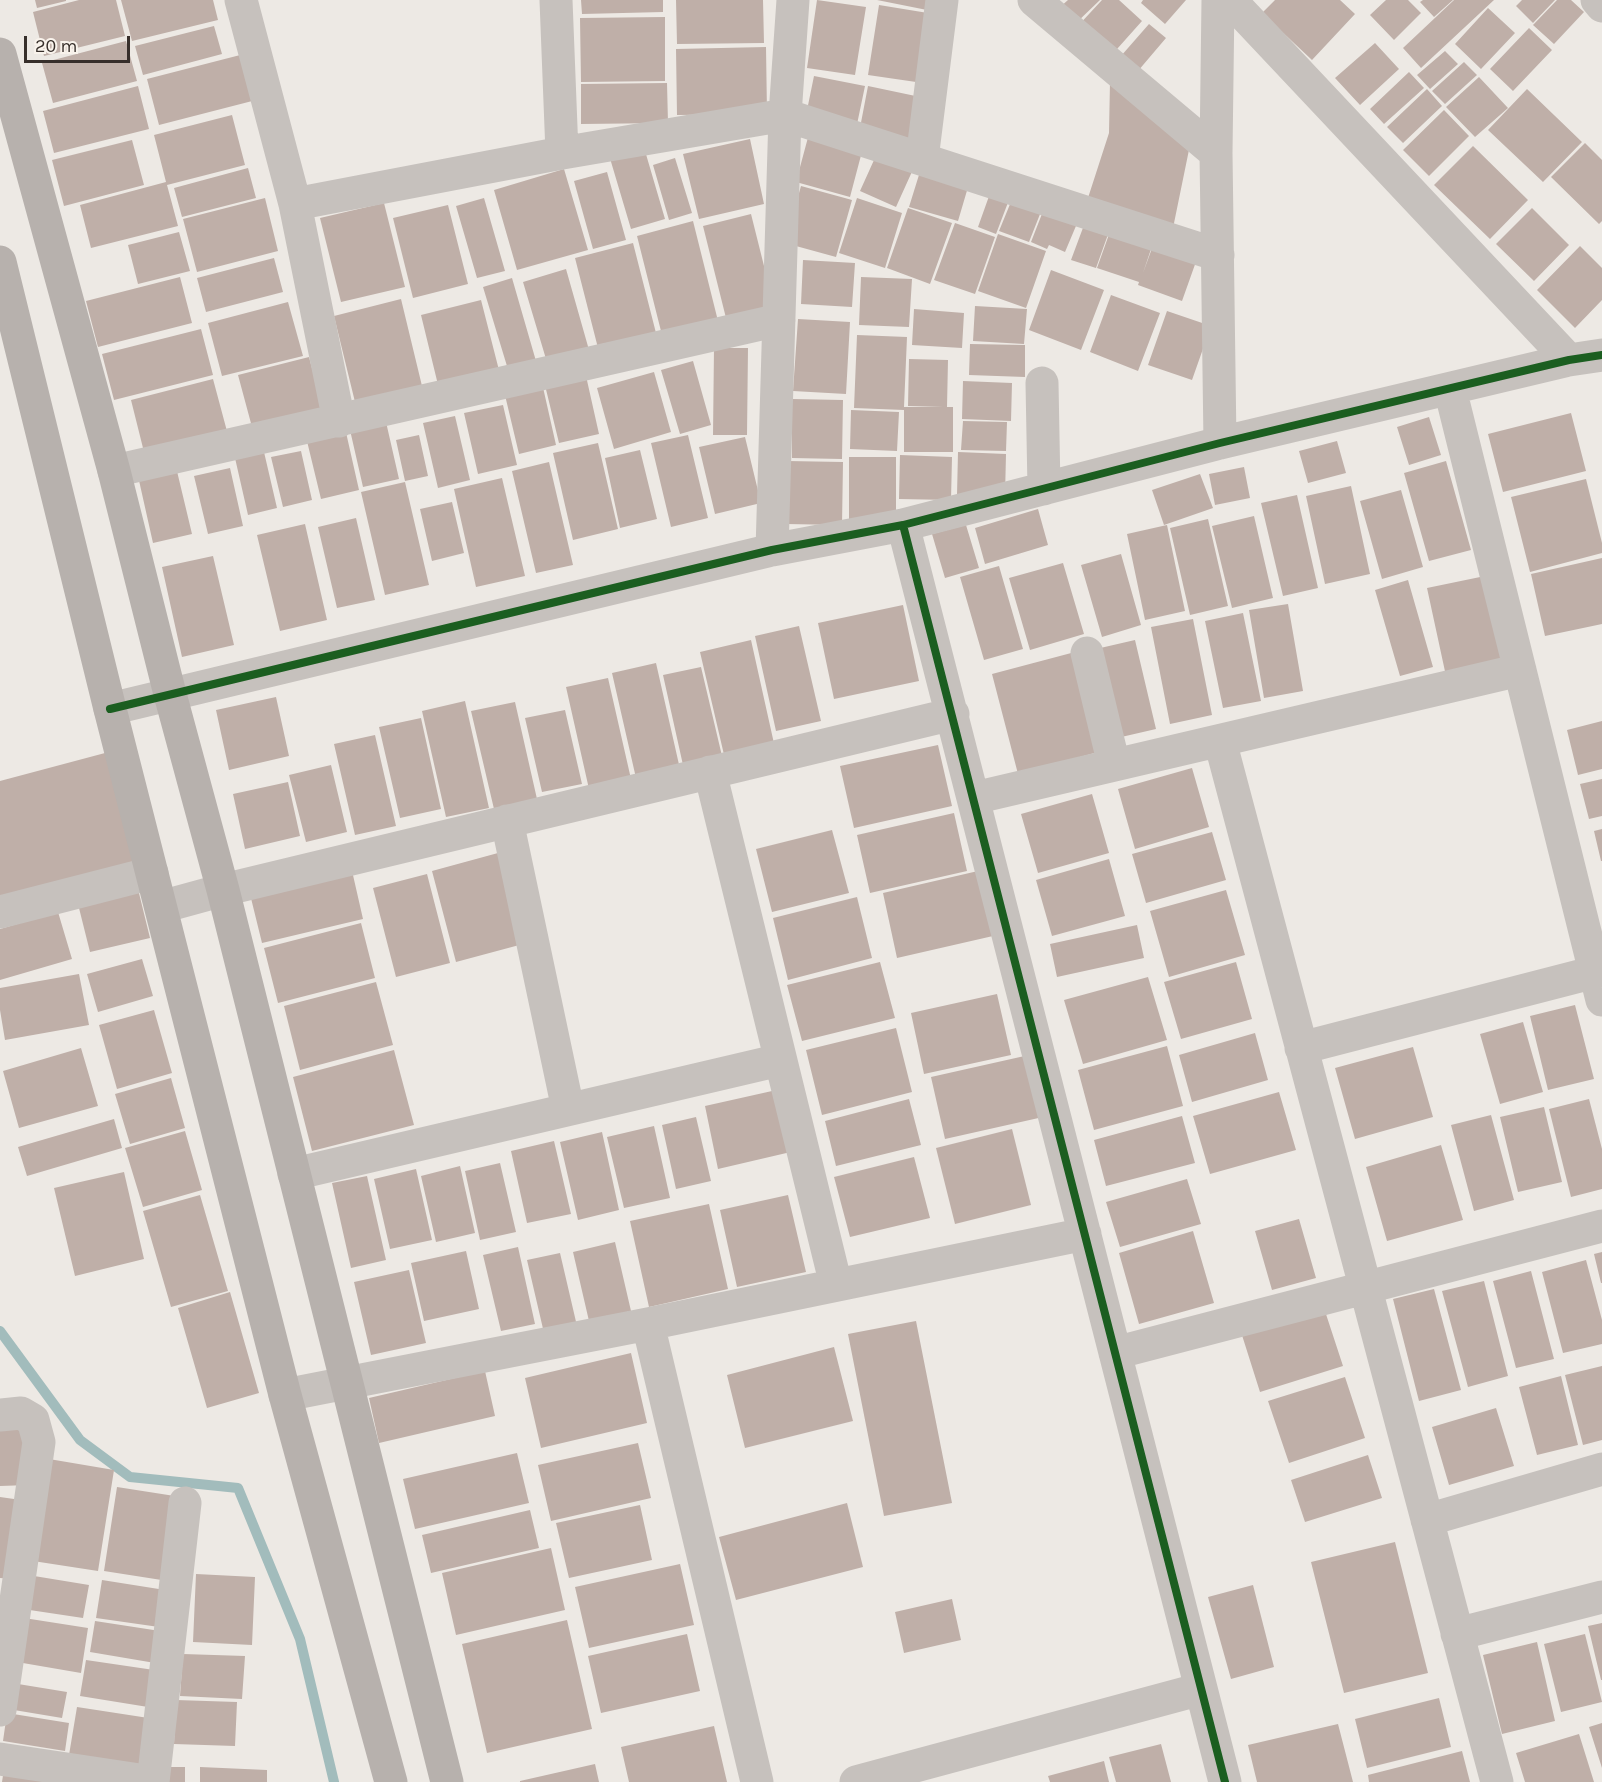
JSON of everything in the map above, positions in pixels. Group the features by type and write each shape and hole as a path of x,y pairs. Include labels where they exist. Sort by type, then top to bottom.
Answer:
{"main road":[{"path":"0,54 114,471 170,694 223,890 447,1782"},
{"path":"1,275 285,1395 391,1782"}],"street":[{"path":"241,0 295,204 339,420"},
{"path":"556,0 562,153"},
{"path":"772,550 785,115 793,0"},
{"path":"922,159 942,0"},
{"path":"1034,0 1216,153"},
{"path":"1218,0 1216,153 1220,443"},
{"path":"1230,0 1569,360"},
{"path":"1597,0 1602,6"},
{"path":"295,204 562,153 785,115 1218,255"},
{"path":"114,471 779,320"},
{"path":"110,709 772,550 903,525 1220,443 1569,360 1602,355"},
{"path":"1042,383 1044,489"},
{"path":"1301,1048 1599,986 1450,388"},
{"path":"903,525 1225,1782"},
{"path":"1087,653 1114,765"},
{"path":"974,798 1520,670"},
{"path":"161,907 223,890 953,714"},
{"path":"1220,741 1497,1782"},
{"path":"710,772 836,1285"},
{"path":"507,822 568,1109"},
{"path":"0,912 152,873"},
{"path":"294,1174 780,1060"},
{"path":"1115,1353 1602,1226"},
{"path":"285,1395 648,1324 1085,1234"},
{"path":"648,1324 757,1782"},
{"path":"0,1415 21,1413 33,1420 39,1442 0,1710"},
{"path":"1427,1520 1602,1469"},
{"path":"0,1760 153,1782 185,1503"},
{"path":"1457,1634 1602,1597"},
{"path":"856,1782 1201,1689"}],"building":[{"path":"35,0 66,0 66,1 37,8"},
{"path":"79,0 116,0 125,36 44,56 33,12"},
{"path":"121,0 213,0 218,20 132,41"},
{"path":"581,0 663,0 663,12 582,14"},
{"path":"676,0 763,0 764,43 677,44"},
{"path":"817,0 866,7 855,75 807,68"},
{"path":"877,0 934,0 932,11"},
{"path":"1068,0 1100,0 1075,24 1059,8"},
{"path":"1102,0 1119,0 1142,21 1109,58 1076,28"},
{"path":"1143,0 1186,0 1165,24 1141,3"},
{"path":"1275,0 1340,0 1355,14 1312,60 1262,13"},
{"path":"1386,0 1408,0 1421,13 1394,40 1370,15"},
{"path":"1423,0 1453,0 1434,17 1420,2"},
{"path":"1454,0 1494,0 1421,68 1403,48"},
{"path":"1522,0 1555,0 1533,23 1516,6"},
{"path":"1557,0 1571,0 1584,12 1554,44 1533,25"},
{"path":"879,5 934,14 923,83 868,75"},
{"path":"1488,8 1515,33 1481,69 1455,44"},
{"path":"665,17 665,81 581,82 580,18"},
{"path":"1149,24 1166,38 1132,78 1114,64"},
{"path":"214,26 222,54 143,75 135,46"},
{"path":"1529,28 1552,50 1513,91 1490,69"},
{"path":"126,41 137,81 53,103 42,63"},
{"path":"1375,43 1399,69 1360,105 1335,78"},
{"path":"766,47 767,114 677,115 676,49"},
{"path":"1445,51 1458,64 1430,89 1417,75"},
{"path":"248,53 260,99 159,125 147,79"},
{"path":"1464,62 1477,75 1445,104 1432,91"},
{"path":"1409,72 1424,88 1384,124 1370,109"},
{"path":"814,76 865,86 856,129 805,120"},
{"path":"1479,77 1508,108 1475,137 1446,107"},
{"path":"1110,82 1191,140 1173,228 1087,201 1109,133"},
{"path":"667,83 668,123 581,124 581,84"},
{"path":"138,86 149,129 54,153 43,111"},
{"path":"868,86 925,98 916,144 859,133"},
{"path":"1427,89 1442,106 1403,143 1387,127"},
{"path":"1527,89 1582,142 1543,182 1488,130"},
{"path":"1444,110 1469,136 1429,176 1403,150"},
{"path":"232,115 245,165 167,185 178,226 91,248 80,205 166,182 154,135"},
{"path":"810,130 864,144 850,197 796,182"},
{"path":"750,139 764,204 699,219 683,154"},
{"path":"132,140 144,185 64,206 52,160"},
{"path":"1585,143 1602,160 1602,221 1599,224 1551,177"},
{"path":"643,144 665,219 631,229 609,155"},
{"path":"1473,146 1528,200 1490,239 1434,185"},
{"path":"879,149 915,165 896,207 860,191"},
{"path":"675,158 692,213 669,220 653,165"},
{"path":"923,162 971,177 958,221 909,207"},
{"path":"248,168 256,198 182,217 174,188"},
{"path":"564,169 588,250 517,270 494,190"},
{"path":"607,172 626,240 593,249 574,181"},
{"path":"993,185 1012,192 996,234 978,227"},
{"path":"801,186 852,200 836,257 785,243"},
{"path":"1015,192 1044,204 1029,242 999,231"},
{"path":"265,198 278,251 197,272 183,219"},
{"path":"484,198 505,271 477,278 456,206"},
{"path":"857,198 902,213 885,268 839,253"},
{"path":"1047,201 1081,214 1065,252 1049,245 1047,249 1031,242"},
{"path":"384,203 405,287 341,302 320,218"},
{"path":"448,205 468,284 413,298 393,218"},
{"path":"908,208 952,223 930,284 887,268"},
{"path":"1532,208 1569,245 1534,281 1496,244"},
{"path":"751,214 776,314 728,326 703,226"},
{"path":"1087,217 1111,226 1096,268 1071,260"},
{"path":"693,221 719,325 663,339 637,236"},
{"path":"955,223 995,237 975,294 934,280"},
{"path":"1112,226 1154,240 1143,273 1155,240 1198,256 1182,301 1138,285 1139,282 1097,268"},
{"path":"179,232 190,271 138,284 128,245"},
{"path":"998,234 1046,251 1026,308 978,291"},
{"path":"633,243 656,333 598,348 575,258"},
{"path":"1580,246 1602,268 1602,300 1575,328 1537,290"},
{"path":"274,258 283,292 206,312 197,278"},
{"path":"803,260 855,263 852,307 801,304"},
{"path":"566,269 591,357 549,369 523,282"},
{"path":"1051,270 1104,290 1081,350 1029,330"},
{"path":"180,277 192,323 98,347 86,301"},
{"path":"861,277 912,279 909,327 859,325"},
{"path":"512,278 538,368 510,376 483,287"},
{"path":"1111,295 1160,313 1138,371 1090,352"},
{"path":"401,299 422,386 355,402 334,316"},
{"path":"481,300 501,378 440,393 421,315"},
{"path":"288,302 303,356 222,376 208,323"},
{"path":"975,306 1027,309 1024,344 973,341"},
{"path":"914,309 964,313 962,348 912,345"},
{"path":"1167,311 1211,326 1192,380 1148,365"},
{"path":"798,319 850,322 846,394 793,391"},
{"path":"201,329 213,375 114,400 102,354"},
{"path":"857,335 907,337 904,407 943,407 908,406 909,359 948,360 947,407 953,407 953,452 904,452 904,410 854,408"},
{"path":"970,344 1025,345 1025,377 969,375"},
{"path":"714,348 748,348 747,435 713,435"},
{"path":"309,357 323,409 252,427 238,375"},
{"path":"693,361 711,425 680,434 661,370"},
{"path":"584,367 599,434 559,443 543,377"},
{"path":"654,372 671,432 614,449 597,388"},
{"path":"213,379 228,435 145,456 131,400"},
{"path":"963,381 1012,383 1011,421 962,419"},
{"path":"542,383 556,445 519,454 504,391"},
{"path":"792,399 843,400 842,459 792,458"},
{"path":"503,405 517,465 478,474 464,413"},
{"path":"851,410 899,412 897,451 850,449"},
{"path":"1571,413 1586,471 1503,492 1488,434"},
{"path":"455,416 470,480 438,488 423,423"},
{"path":"1429,417 1441,455 1409,465 1397,427"},
{"path":"963,421 1007,422 1006,451 961,450"},
{"path":"386,422 399,479 363,487 350,430"},
{"path":"345,428 359,490 321,499 306,437"},
{"path":"419,435 428,476 405,481 396,440"},
{"path":"688,435 708,518 671,527 651,443"},
{"path":"745,437 761,503 715,514 699,447"},
{"path":"1337,441 1346,473 1308,483 1299,451"},
{"path":"598,443 618,529 573,540 553,453"},
{"path":"640,450 657,519 620,528 605,458"},
{"path":"301,451 312,500 283,507 271,457"},
{"path":"264,452 277,508 248,515 235,458"},
{"path":"958,452 1006,454 1005,496 957,495"},
{"path":"900,455 952,457 951,500 899,499"},
{"path":"849,457 896,457 896,521 849,521"},
{"path":"787,461 843,462 842,525 786,524"},
{"path":"1446,461 1471,550 1429,561 1404,473"},
{"path":"549,462 573,565 536,573 512,471"},
{"path":"176,467 192,534 153,543 138,476"},
{"path":"1244,467 1250,498 1215,505 1209,474"},
{"path":"230,468 243,526 208,534 194,476"},
{"path":"1200,474 1213,508 1164,525 1152,490"},
{"path":"502,478 525,576 476,587 454,489"},
{"path":"1586,479 1602,543 1602,553 1530,572 1511,497"},
{"path":"405,482 429,585 385,595 361,492"},
{"path":"1351,486 1370,574 1325,584 1306,496"},
{"path":"1401,490 1423,567 1382,579 1360,501"},
{"path":"1297,495 1318,588 1283,596 1261,503"},
{"path":"452,502 464,553 432,561 420,509"},
{"path":"1038,509 1048,545 985,564 975,528"},
{"path":"1254,516 1273,598 1232,608 1212,526"},
{"path":"356,518 375,600 337,608 318,527"},
{"path":"1208,519 1228,606 1190,615 1170,528"},
{"path":"305,524 327,620 280,631 257,535"},
{"path":"966,525 979,568 945,578 932,534"},
{"path":"1167,525 1185,611 1145,620 1127,534"},
{"path":"1121,554 1141,625 1102,637 1081,565"},
{"path":"213,556 234,645 182,657 162,567"},
{"path":"1602,558 1602,624 1545,636 1531,574"},
{"path":"1063,563 1084,634 1030,650 1009,578"},
{"path":"999,566 1023,649 984,660 960,577"},
{"path":"1485,576 1504,663 1446,676 1427,588"},
{"path":"1408,580 1433,667 1400,676 1375,590"},
{"path":"1288,604 1303,691 1264,698 1249,610"},
{"path":"903,605 919,681 834,699 818,623"},
{"path":"1243,613 1261,701 1223,708 1205,621"},
{"path":"1193,619 1212,715 1170,724 1151,627"},
{"path":"799,626 821,721 776,731 755,636"},
{"path":"751,640 775,748 725,759 700,652"},
{"path":"1135,640 1156,729 1117,738 1096,649"},
{"path":"1075,652 1102,751 1018,774 992,674"},
{"path":"656,663 680,769 636,778 612,673"},
{"path":"701,667 722,756 683,765 663,675"},
{"path":"608,678 631,779 589,789 566,687"},
{"path":"276,697 289,756 229,770 216,710"},
{"path":"465,701 489,808 446,817 422,711"},
{"path":"515,702 537,799 494,809 471,711"},
{"path":"565,710 582,784 542,792 525,718"},
{"path":"421,718 441,809 400,818 379,727"},
{"path":"1602,721 1602,769 1578,775 1567,730"},
{"path":"375,735 396,826 355,835 334,744"},
{"path":"938,745 952,806 854,828 840,766"},
{"path":"105,753 135,866 0,900 0,781"},
{"path":"331,765 347,832 306,842 289,775"},
{"path":"1192,768 1209,827 1135,849 1118,789"},
{"path":"1602,779 1602,816 1589,819 1580,784"},
{"path":"288,782 300,836 245,849 233,794"},
{"path":"1092,794 1109,853 1038,873 1021,814"},
{"path":"954,813 967,871 870,893 857,835"},
{"path":"1602,829 1602,861 1601,861 1594,831"},
{"path":"832,830 849,893 772,912 756,849"},
{"path":"1212,832 1226,880 1146,903 1132,854"},
{"path":"498,853 523,944 456,962 432,871"},
{"path":"1109,859 1125,916 1052,936 1036,880"},
{"path":"350,862 363,919 262,943 248,886"},
{"path":"978,871 993,936 897,958 883,893"},
{"path":"427,874 450,963 396,977 373,888"},
{"path":"136,881 150,938 90,952 76,896"},
{"path":"1226,890 1245,955 1169,977 1150,911"},
{"path":"857,897 872,958 788,980 773,918"},
{"path":"58,912 72,959 0,980 0,929"},
{"path":"361,923 375,978 278,1003 264,948"},
{"path":"1137,925 1144,958 1057,977 1050,944"},
{"path":"142,959 153,996 98,1012 87,974"},
{"path":"880,962 895,1018 802,1041 787,985"},
{"path":"1236,962 1252,1019 1181,1039 1164,982"},
{"path":"79,974 89,1025 5,1040 0,1010 0,988"},
{"path":"1148,977 1167,1040 1083,1064 1064,1000"},
{"path":"376,982 393,1045 300,1070 284,1006"},
{"path":"997,994 1011,1055 924,1074 911,1013"},
{"path":"1575,1005 1594,1079 1548,1090 1530,1016"},
{"path":"154,1010 172,1073 117,1089 99,1025"},
{"path":"1523,1022 1543,1092 1500,1104 1480,1034"},
{"path":"896,1028 912,1092 822,1115 806,1050"},
{"path":"1255,1033 1268,1080 1192,1102 1179,1055"},
{"path":"1167,1046 1183,1106 1094,1130 1078,1070"},
{"path":"1413,1047 1433,1117 1355,1139 1335,1068"},
{"path":"81,1048 98,1106 19,1128 3,1071"},
{"path":"394,1050 414,1125 312,1151 293,1077"},
{"path":"1029,1055 1043,1117 945,1139 931,1077"},
{"path":"171,1078 185,1128 130,1144 115,1094"},
{"path":"781,1089 795,1151 718,1169 705,1106"},
{"path":"1279,1092 1296,1150 1210,1174 1193,1116"},
{"path":"909,1099 921,1145 836,1166 825,1121"},
{"path":"1589,1099 1602,1149 1602,1189 1571,1197 1549,1109"},
{"path":"1544,1107 1562,1182 1518,1192 1500,1117"},
{"path":"1491,1115 1514,1200 1474,1211 1451,1125"},
{"path":"1182,1116 1195,1163 1106,1186 1094,1140"},
{"path":"696,1117 711,1181 676,1189 662,1125"},
{"path":"114,1119 122,1148 27,1176 18,1147"},
{"path":"654,1126 670,1198 624,1208 607,1137"},
{"path":"1012,1129 1031,1205 955,1224 936,1148"},
{"path":"185,1131 202,1190 143,1207 125,1148"},
{"path":"602,1132 619,1210 578,1220 560,1142"},
{"path":"554,1141 571,1214 527,1223 511,1151"},
{"path":"1441,1145 1463,1220 1387,1241 1366,1167"},
{"path":"914,1157 930,1218 850,1237 834,1177"},
{"path":"500,1163 516,1232 480,1240 465,1171"},
{"path":"460,1166 475,1233 436,1242 421,1176"},
{"path":"416,1169 432,1240 390,1249 374,1179"},
{"path":"124,1172 144,1259 75,1276 54,1188"},
{"path":"367,1176 386,1260 351,1268 332,1183"},
{"path":"1187,1179 1201,1224 1120,1247 1106,1202"},
{"path":"200,1195 228,1291 171,1307 143,1211"},
{"path":"788,1195 806,1272 737,1287 720,1210"},
{"path":"709,1204 728,1289 649,1307 630,1221"},
{"path":"1299,1219 1316,1278 1272,1290 1255,1231"},
{"path":"1193,1231 1214,1303 1139,1324 1119,1253"},
{"path":"615,1242 631,1311 589,1321 573,1252"},
{"path":"518,1247 535,1324 501,1331 483,1255"},
{"path":"466,1251 479,1309 424,1321 411,1263"},
{"path":"1602,1252 1602,1283 1601,1283 1594,1254"},
{"path":"560,1253 577,1326 544,1333 527,1260"},
{"path":"1586,1260 1602,1320 1602,1344 1563,1353 1542,1272"},
{"path":"409,1270 426,1343 371,1355 354,1282"},
{"path":"1531,1271 1554,1359 1516,1368 1493,1281"},
{"path":"1484,1281 1508,1376 1468,1387 1442,1291"},
{"path":"1434,1289 1461,1390 1419,1401 1393,1299"},
{"path":"230,1292 259,1393 207,1408 178,1308"},
{"path":"1323,1305 1343,1366 1260,1392 1241,1332"},
{"path":"916,1321 952,1503 884,1516 848,1334"},
{"path":"834,1347 853,1421 745,1448 727,1375"},
{"path":"631,1353 647,1423 541,1448 525,1378"},
{"path":"1602,1366 1602,1440 1583,1445 1565,1375"},
{"path":"485,1371 495,1416 379,1443 369,1398"},
{"path":"1561,1376 1578,1445 1537,1455 1519,1387"},
{"path":"1345,1377 1365,1438 1289,1463 1268,1401"},
{"path":"1496,1408 1514,1466 1449,1485 1432,1427"},
{"path":"27,1429 29,1485 0,1486 0,1430"},
{"path":"638,1443 651,1498 551,1521 538,1465"},
{"path":"517,1453 529,1503 415,1529 403,1479"},
{"path":"1368,1455 1382,1498 1305,1522 1291,1480"},
{"path":"49,1459 114,1470 98,1571 33,1561"},
{"path":"117,1487 181,1497 168,1581 104,1571"},
{"path":"0,1497 21,1500 13,1579 0,1578"},
{"path":"847,1503 863,1567 736,1600 719,1537"},
{"path":"640,1505 652,1560 569,1578 556,1523"},
{"path":"530,1510 539,1548 431,1573 422,1535"},
{"path":"1395,1542 1428,1673 1344,1693 1311,1562"},
{"path":"551,1548 565,1610 456,1635 442,1573"},
{"path":"680,1564 694,1625 589,1648 575,1587"},
{"path":"196,1574 255,1577 252,1645 193,1642"},
{"path":"28,1575 89,1585 83,1618 23,1609"},
{"path":"102,1580 165,1590 159,1627 96,1618"},
{"path":"1253,1585 1274,1667 1231,1679 1208,1597"},
{"path":"952,1599 961,1640 904,1653 895,1612"},
{"path":"24,1618 88,1628 81,1673 17,1662"},
{"path":"567,1620 592,1729 487,1753 462,1644"},
{"path":"95,1621 160,1631 155,1663 90,1652"},
{"path":"1602,1623 1602,1680 1601,1680 1588,1626"},
{"path":"687,1634 700,1691 601,1713 588,1656"},
{"path":"1585,1634 1602,1702 1561,1712 1544,1644"},
{"path":"1537,1642 1555,1721 1502,1734 1483,1655"},
{"path":"183,1654 245,1656 242,1699 180,1696"},
{"path":"86,1660 154,1670 148,1707 80,1696"},
{"path":"12,1683 67,1692 62,1718 8,1709"},
{"path":"1439,1698 1451,1747 1367,1768 1355,1719"},
{"path":"176,1700 237,1702 235,1746 174,1744"},
{"path":"77,1707 155,1719 146,1773 68,1761"},
{"path":"7,1713 69,1723 65,1751 3,1741"},
{"path":"1602,1723 1602,1768 1589,1727"},
{"path":"1338,1724 1353,1782 1257,1782 1248,1745"},
{"path":"714,1726 727,1782 629,1782 621,1747"},
{"path":"1579,1734 1594,1782 1525,1782 1516,1753"},
{"path":"1161,1744 1171,1782 1116,1782 1109,1757"},
{"path":"1462,1751 1470,1782 1369,1782 1368,1775"},
{"path":"1104,1761 1109,1782 1050,1782 1048,1776"},
{"path":"595,1764 599,1782 520,1782 520,1781"},
{"path":"158,1767 185,1767 185,1782 158,1782"},
{"path":"200,1767 267,1770 267,1782 200,1782"},
{"path":"4,1769 50,1782 2,1782"}],"waterway":[{"path":"0,1331 80,1440 130,1477 238,1488 300,1639 334,1782"}],"cycle path":[{"path":"110,709 772,550 903,525 1220,443 1569,360 1602,355"},
{"path":"903,525 1225,1782"}]}
